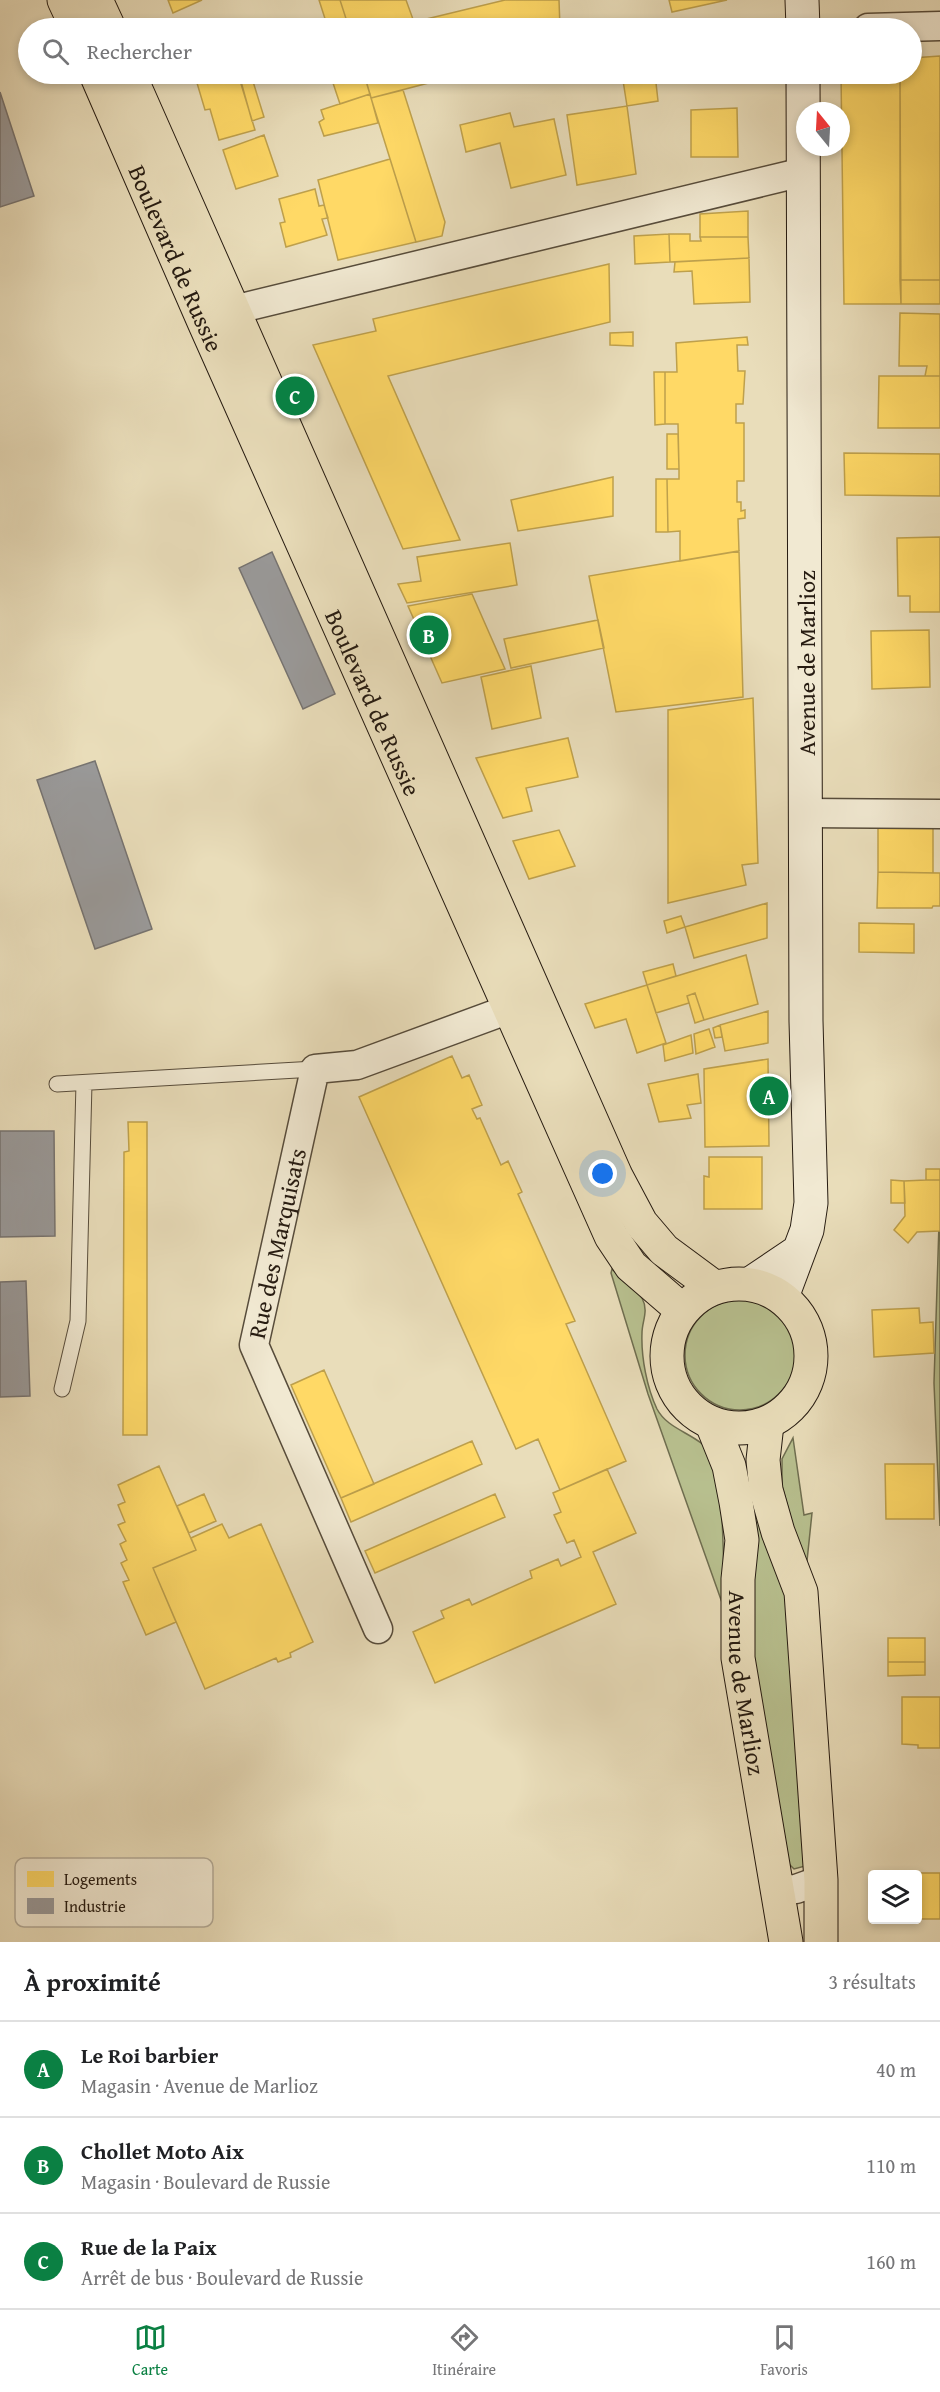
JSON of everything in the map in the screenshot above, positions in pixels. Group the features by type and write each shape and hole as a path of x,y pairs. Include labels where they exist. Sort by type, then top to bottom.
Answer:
{"main road":[{"path":"64,0 72,18"},
{"path":"96,0 104,18"},
{"path":"802,0 802,18"},
{"name":"Boulevard de Russie","path":"101,84 218,316 522,1004 611,1236 631,1266 682,1310"},
{"name":"Boulevard de Russie","path":"133,84 218,316"},
{"name":"Avenue de Marlioz","path":"782,1298 807,1230 811,1203 806,1021 803,84"},
{"name":"Boulevard de Russie","path":"522,1004 641,1223 664,1250 714,1287"},
{"path":"750,1284 799,1251"},
{"path":"732,1283 750,1284 767,1289 782,1298 799,1314 809,1336 811,1359 807,1382 796,1401 767,1424 738,1428 712,1424 683,1403 670,1381 666,1356 670,1332 682,1310 697,1297 714,1287 732,1283"},
{"name":"Avenue de Marlioz","path":"712,1424 729,1466 738,1511 742,1540 738,1579 738,1658 786,1942"},
{"path":"767,1424 763,1460 766,1490 778,1532 801,1592 820,1880 821,1942"}],"street":[{"path":"922,26 940,26"},
{"path":"218,316 803,172"},
{"path":"807,813 940,814"},
{"path":"315,1069 357,1065 522,1004"},
{"name":"Rue des Marquisats","path":"315,1069 254,1345 378,1629"},
{"path":"777,1890 796,1889 820,1880"}],"lane":[{"path":"57,1084 315,1069"},
{"path":"62,1389 78,1321 84,1083"}],"green space":[{"path":"940,1192 940,1526 934,1383"},
{"path":"612,1269 636,1290 644,1303 642,1342 644,1362 650,1392 657,1409 669,1423 700,1443 712,1456 719,1487 723,1531 725,1611 648,1394 611,1273"},
{"path":"740,1300 761,1304 779,1316 791,1334 795,1355 791,1376 779,1394 761,1406 740,1410 719,1406 701,1394 689,1376 685,1355 689,1334 701,1316 719,1304"},
{"path":"793,1438 804,1515 812,1513 807,1561 803,1562 782,1486 782,1459"},
{"path":"760,1511 793,1597 809,1865 794,1869 782,1857 749,1666 750,1514"}],"building: Logements":[{"path":"168,0 202,0 173,13"},
{"path":"319,0 340,0 346,18 325,18"},
{"path":"340,0 406,0 413,18 346,18"},
{"path":"505,0 559,0 560,18 431,18"},
{"path":"669,0 727,0 672,12"},
{"path":"940,56 940,280 900,280 900,84 922,84 922,57"},
{"path":"197,84 241,84 255,130 219,140 210,109 205,110"},
{"path":"242,84 254,84 264,117 252,121"},
{"path":"333,84 367,84 370,94 340,104"},
{"path":"367,84 425,84 371,98"},
{"path":"624,84 656,84 658,101 627,106"},
{"path":"841,84 900,84 901,304 844,304 842,156 850,156 850,102 841,102"},
{"path":"403,90 445,222 442,236 416,242 371,98"},
{"path":"370,94 378,123 324,136 319,122 324,119 321,110"},
{"path":"627,106 636,174 577,185 567,115"},
{"path":"737,108 738,157 691,157 691,110"},
{"path":"510,113 514,127 554,119 566,175 511,188 500,143 466,152 460,125"},
{"path":"264,135 278,176 236,189 223,150"},
{"path":"390,159 416,242 338,260 318,180"},
{"path":"315,189 319,206 324,205 328,218 322,219 327,235 286,247 280,223 285,222 279,199"},
{"path":"748,211 748,237 700,237 700,214"},
{"path":"669,234 670,262 635,264 634,236"},
{"path":"669,234 690,234 690,241 701,241 700,237 748,237 749,258 670,262"},
{"path":"749,258 750,302 694,304 692,271 674,272 675,262"},
{"path":"609,264 610,322 388,376 460,540 403,549 313,345 376,331 373,319"},
{"path":"900,280 940,280 940,304 901,304"},
{"path":"900,313 940,314 940,376 925,376 927,366 899,366"},
{"path":"633,332 633,346 610,345 610,333"},
{"path":"747,337 748,345 737,345 738,371 745,371 743,404 736,404 736,423 744,423 744,481 737,481 737,502 741,502 741,511 745,510 745,518 738,519 739,551 680,561 680,531 668,532 667,479 679,479 679,469 678,424 665,424 665,372 677,372 676,343"},
{"path":"654,372 665,372 665,424 655,425"},
{"path":"879,376 940,376 940,428 878,428"},
{"path":"667,434 678,434 679,469 667,469"},
{"path":"844,453 940,454 940,496 845,495"},
{"path":"613,477 613,516 518,531 511,500"},
{"path":"656,479 667,479 668,532 656,532"},
{"path":"940,537 940,612 910,612 910,596 898,596 897,538"},
{"path":"510,543 517,585 407,603 398,584 421,581 417,557"},
{"path":"739,551 743,697 616,712 589,576"},
{"path":"472,594 505,669 442,683 408,606"},
{"path":"598,620 604,648 511,668 504,639"},
{"path":"929,630 930,687 872,689 871,631"},
{"path":"531,666 541,718 492,729 481,677"},
{"path":"753,698 758,863 742,865 746,885 668,903 668,710"},
{"path":"568,738 578,777 526,788 532,811 503,818 476,758"},
{"path":"878,820 933,821 933,873 878,872"},
{"path":"559,830 575,866 529,879 513,841"},
{"path":"878,872 940,873 940,906 877,908"},
{"path":"767,903 767,938 694,958 685,927"},
{"path":"681,916 685,927 667,933 664,921"},
{"path":"859,923 914,924 914,953 859,952"},
{"path":"746,955 758,1004 704,1020 695,993 687,996 689,1003 656,1013 647,985"},
{"path":"673,964 676,976 647,985 643,972"},
{"path":"647,985 666,1043 637,1053 626,1019 595,1028 585,1004"},
{"path":"695,993 704,1020 695,1023 687,996"},
{"path":"768,1011 768,1043 725,1051 720,1025"},
{"path":"720,1025 722,1037 715,1038 713,1028"},
{"path":"709,1029 715,1047 696,1054 694,1034"},
{"path":"691,1035 693,1053 665,1061 663,1045"},
{"path":"452,1056 462,1078 469,1075 482,1105 472,1109 477,1119 480,1118 501,1165 508,1161 522,1192 518,1194 575,1321 566,1324 626,1461 560,1490 538,1439 516,1449 359,1097"},
{"path":"768,1059 769,1146 705,1147 704,1069"},
{"path":"698,1074 701,1103 687,1105 691,1118 659,1122 648,1084"},
{"path":"128,1122 147,1122 147,1435 123,1435 124,1152 129,1151"},
{"path":"709,1157 762,1157 762,1209 704,1209 704,1176 709,1177"},
{"path":"926,1169 940,1169 940,1180 926,1180"},
{"path":"891,1180 904,1181 905,1203 891,1203"},
{"path":"940,1180 940,1231 917,1232 908,1243 894,1230 905,1216 904,1181"},
{"path":"919,1308 920,1323 933,1322 934,1353 874,1357 872,1310"},
{"path":"324,1370 374,1484 341,1498 291,1385"},
{"path":"472,1441 482,1464 351,1522 341,1498"},
{"path":"885,1464 934,1464 934,1519 886,1519"},
{"path":"159,1466 196,1550 153,1568 176,1622 146,1635 123,1582 129,1580 121,1563 127,1560 120,1544 126,1541 118,1525 125,1522 118,1505 125,1502 118,1485"},
{"path":"607,1469 636,1533 593,1552 616,1604 435,1683 413,1632 444,1618 441,1611 469,1599 472,1605 532,1578 530,1571 558,1559 561,1566 581,1557 574,1540 567,1543 554,1515 561,1512 553,1493"},
{"path":"204,1494 216,1521 189,1533 177,1506"},
{"path":"495,1494 505,1517 375,1573 365,1551"},
{"path":"222,1524 229,1538 261,1524 313,1642 290,1653 291,1657 278,1662 276,1658 205,1689 153,1568 196,1550 191,1538"},
{"path":"888,1638 925,1638 925,1662 888,1662"},
{"path":"888,1662 925,1662 925,1675 888,1676"},
{"path":"902,1697 940,1697 940,1748 918,1748 918,1745 902,1744"},
{"path":"922,1873 940,1873 940,1919 922,1919"}],"building: Industrie":[{"path":"0,92 34,196 0,207"},
{"path":"272,552 335,694 303,709 239,568"},
{"path":"95,761 152,929 95,949 37,780"},
{"path":"0,1131 54,1131 55,1236 0,1237"},
{"path":"26,1281 30,1396 0,1397 0,1282"}],"place":[{"name":"Rue de la Paix","path":"295,396"},
{"name":"Chollet Moto Aix","path":"429,635"},
{"name":"Le Roi barbier","path":"769,1096"}]}
